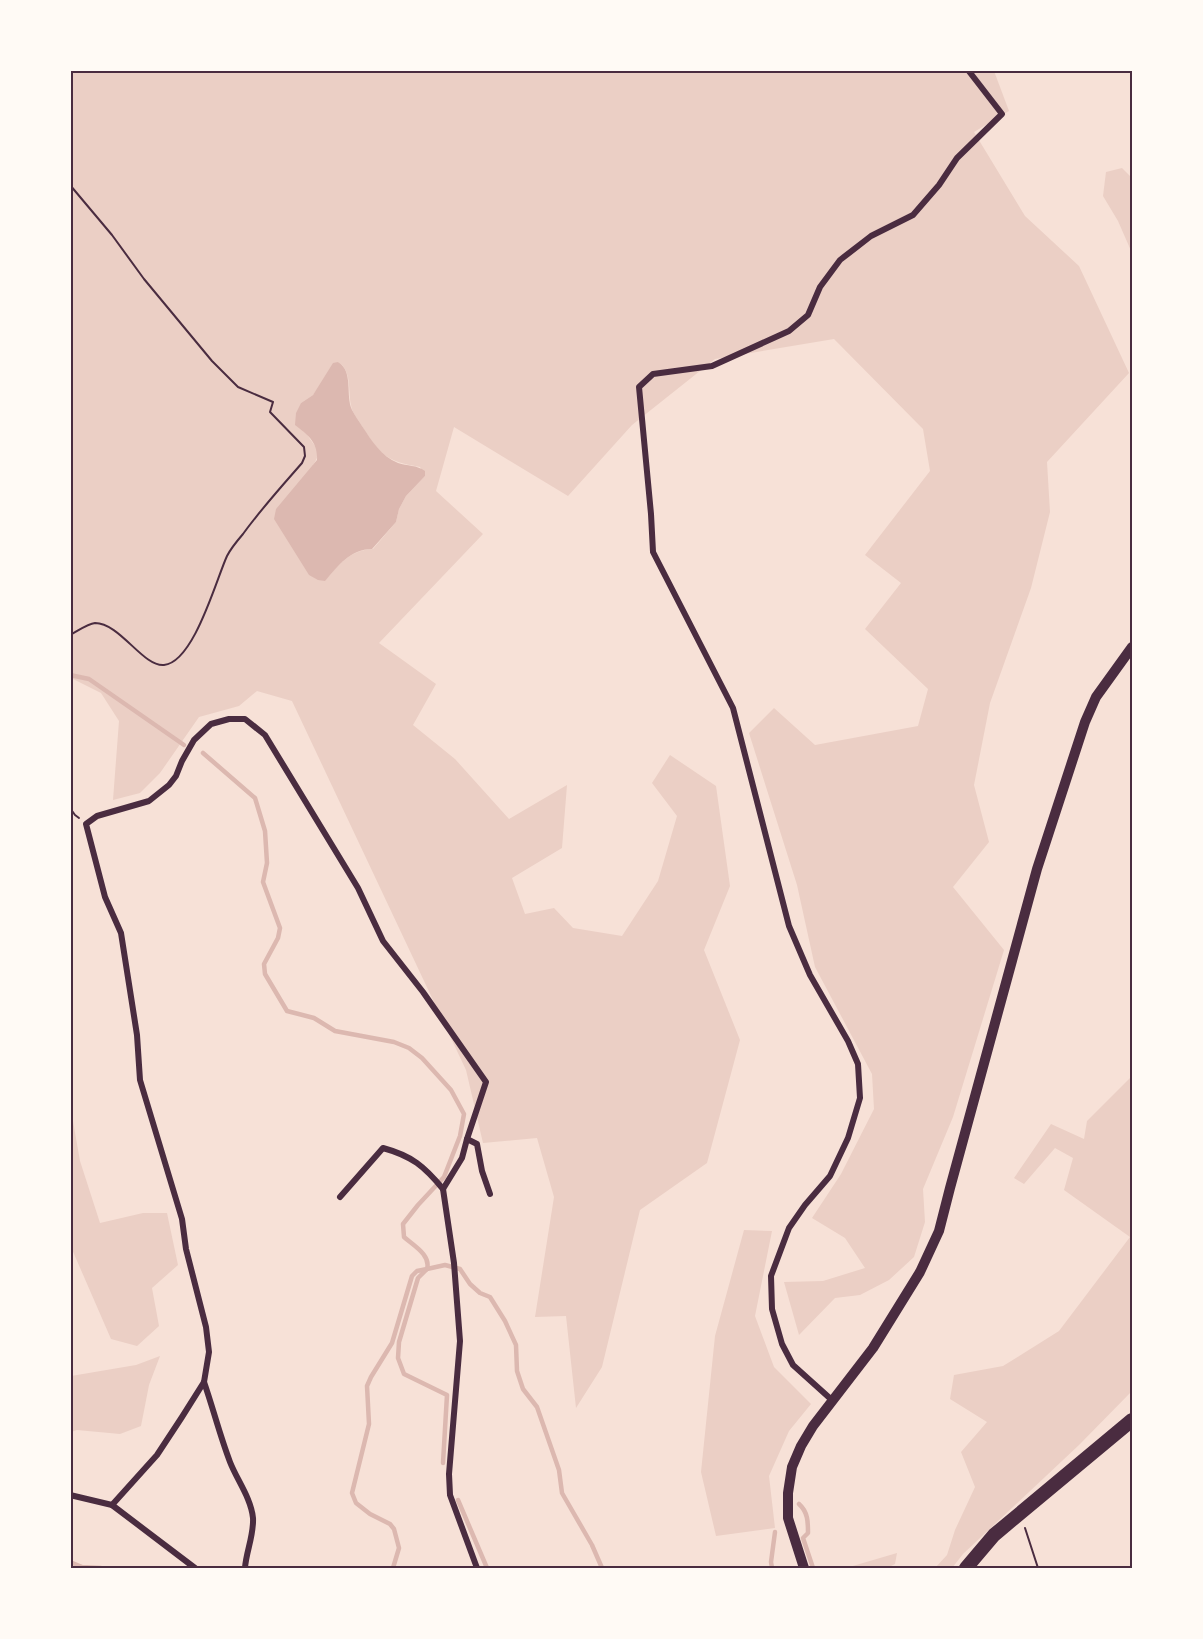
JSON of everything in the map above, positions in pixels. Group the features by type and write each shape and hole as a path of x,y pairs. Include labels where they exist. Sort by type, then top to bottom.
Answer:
{"main road":[{"path":"966,1569 994,1535 1132,1420"}],"street":[{"path":"833,1401 792,1365 782,1344 772,1309 771,1276 789,1228 830,1176 848,1138 860,1098 858,1065 848,1041 810,975 789,926 732,708 653,552 639,387 653,374 712,366 789,331 808,315 820,287 840,260 871,236 913,215 939,185 957,158 1002,114 968,70"},
{"path":"804,1569 788,1518 788,1493 792,1467 813,1426 873,1348 920,1272 939,1231 1037,869 1082,733 1096,697 1132,648"},
{"path":"112,1505 157,1455 182,1418 204,1382 209,1352 206,1327 186,1249 182,1219 140,1080 136,1035 121,933 105,897 86,824 97,816 149,801 156,796 176,776 194,740 211,724 229,719 245,719 265,735 358,888 382,941 423,992 486,1082 462,1158 440,1184"},
{"path":"467,1138 477,1144 482,1171 490,1194"},
{"path":"340,1197 382,1148 403,1154 428,1171 440,1184 454,1263 460,1341 449,1474 450,1495 477,1569"},
{"path":"204,1382 230,1462 251,1506 252,1531 244,1569"},
{"path":"70,1495 112,1505 195,1569"}],"path":[{"path":"70,185 112,234 144,279 212,361 238,387 273,402 270,412 304,447 305,456 302,464 255,516 228,554 198,630 182,654 165,665 153,663 106,625 93,623 70,635"},
{"path":"70,808 86,824"},
{"path":"1021,1514 1038,1569"}],"shaded area":[{"path":"70,71 994,71 1009,111 974,132 1025,216 1079,266 1129,373 1047,462 1050,512 1031,588 990,703 974,785 989,842 953,887 1004,950 953,1117 923,1189 925,1222 914,1257 889,1280 860,1295 835,1298 799,1335 784,1282 823,1281 865,1268 845,1238 812,1218 841,1174 874,1109 872,1074 815,967 797,885 749,733 774,708 815,745 918,726 928,689 865,629 901,583 865,555 930,471 923,429 834,339 715,359 632,425 568,496 454,427 436,491 483,534 379,643 436,684 413,725 455,759 509,819 567,785 562,848 512,878 525,914 554,908 573,928 622,936 658,881 677,816 652,783 670,755 716,786 730,886 704,950 740,1040 707,1163 640,1210 602,1367 576,1408 566,1316 535,1317 554,1197 537,1138 483,1143 466,1070 292,701 257,691 239,706 199,717 160,773 140,793 113,800 119,721 101,693 71,678","holes":["338,362 346,370 349,381 350,399 355,416 374,444 391,459 420,467 425,476 406,496 399,509 396,522 373,549 351,555 324,581 313,465 318,452 306,431 301,403 313,395"]},
{"path":"1122,168 1132,178 1132,253 1118,221 1103,196 1106,172"},
{"path":"338,362 343,366 348,378 352,410 373,442 392,460 422,469 425,471 425,476 406,496 399,509 396,522 372,549 351,555 325,581 309,575 274,519 276,509 317,460 314,444 295,425 296,413 301,403 313,395 333,363"},
{"path":"1132,1076 1132,1391 1079,1445 963,1554 952,1568 935,1568 947,1555 955,1530 975,1487 961,1452 987,1422 950,1399 954,1375 1003,1366 1059,1331 1130,1237 1064,1190 1073,1158 1055,1148 1024,1184 1014,1178 1051,1124 1084,1139 1087,1121"},
{"path":"70,1104 80,1161 100,1223 143,1213 167,1213 178,1265 152,1288 159,1326 137,1346 111,1339 71,1247"},
{"path":"744,1230 772,1231 755,1316 774,1367 811,1404 789,1431 769,1476 775,1528 716,1536 701,1472 715,1336"},
{"path":"160,1356 149,1385 141,1426 120,1434 77,1430 71,1432 71,1376 136,1365"},
{"path":"897,1553 895,1564 887,1568 846,1568"}],"waterway":[{"path":"70,675 89,679 184,745"},
{"path":"203,753 255,798 265,831 267,863 263,882 280,928 278,938 264,964 265,974 287,1011 314,1018 335,1031 394,1042 409,1048 422,1058 451,1090 464,1114 460,1136 444,1177 403,1224 404,1237 424,1255 428,1264 427,1269 445,1265 460,1269 470,1284 480,1293 490,1297 505,1321 516,1345 517,1371 523,1389 537,1407 559,1470 562,1493 592,1545 602,1568"},
{"path":"427,1269 418,1278 399,1342 398,1358 404,1374 447,1395 443,1463"},
{"path":"393,1568 399,1548 394,1529 390,1524 370,1514 356,1503 352,1493 369,1424 367,1386 392,1343 412,1276 417,1271 427,1269"},
{"path":"458,1500 487,1568"},
{"path":"799,1504 807,1517 808,1533 803,1538 813,1568"},
{"path":"772,1568 775,1532"},
{"path":"70,1562 82,1567 101,1568"}]}
